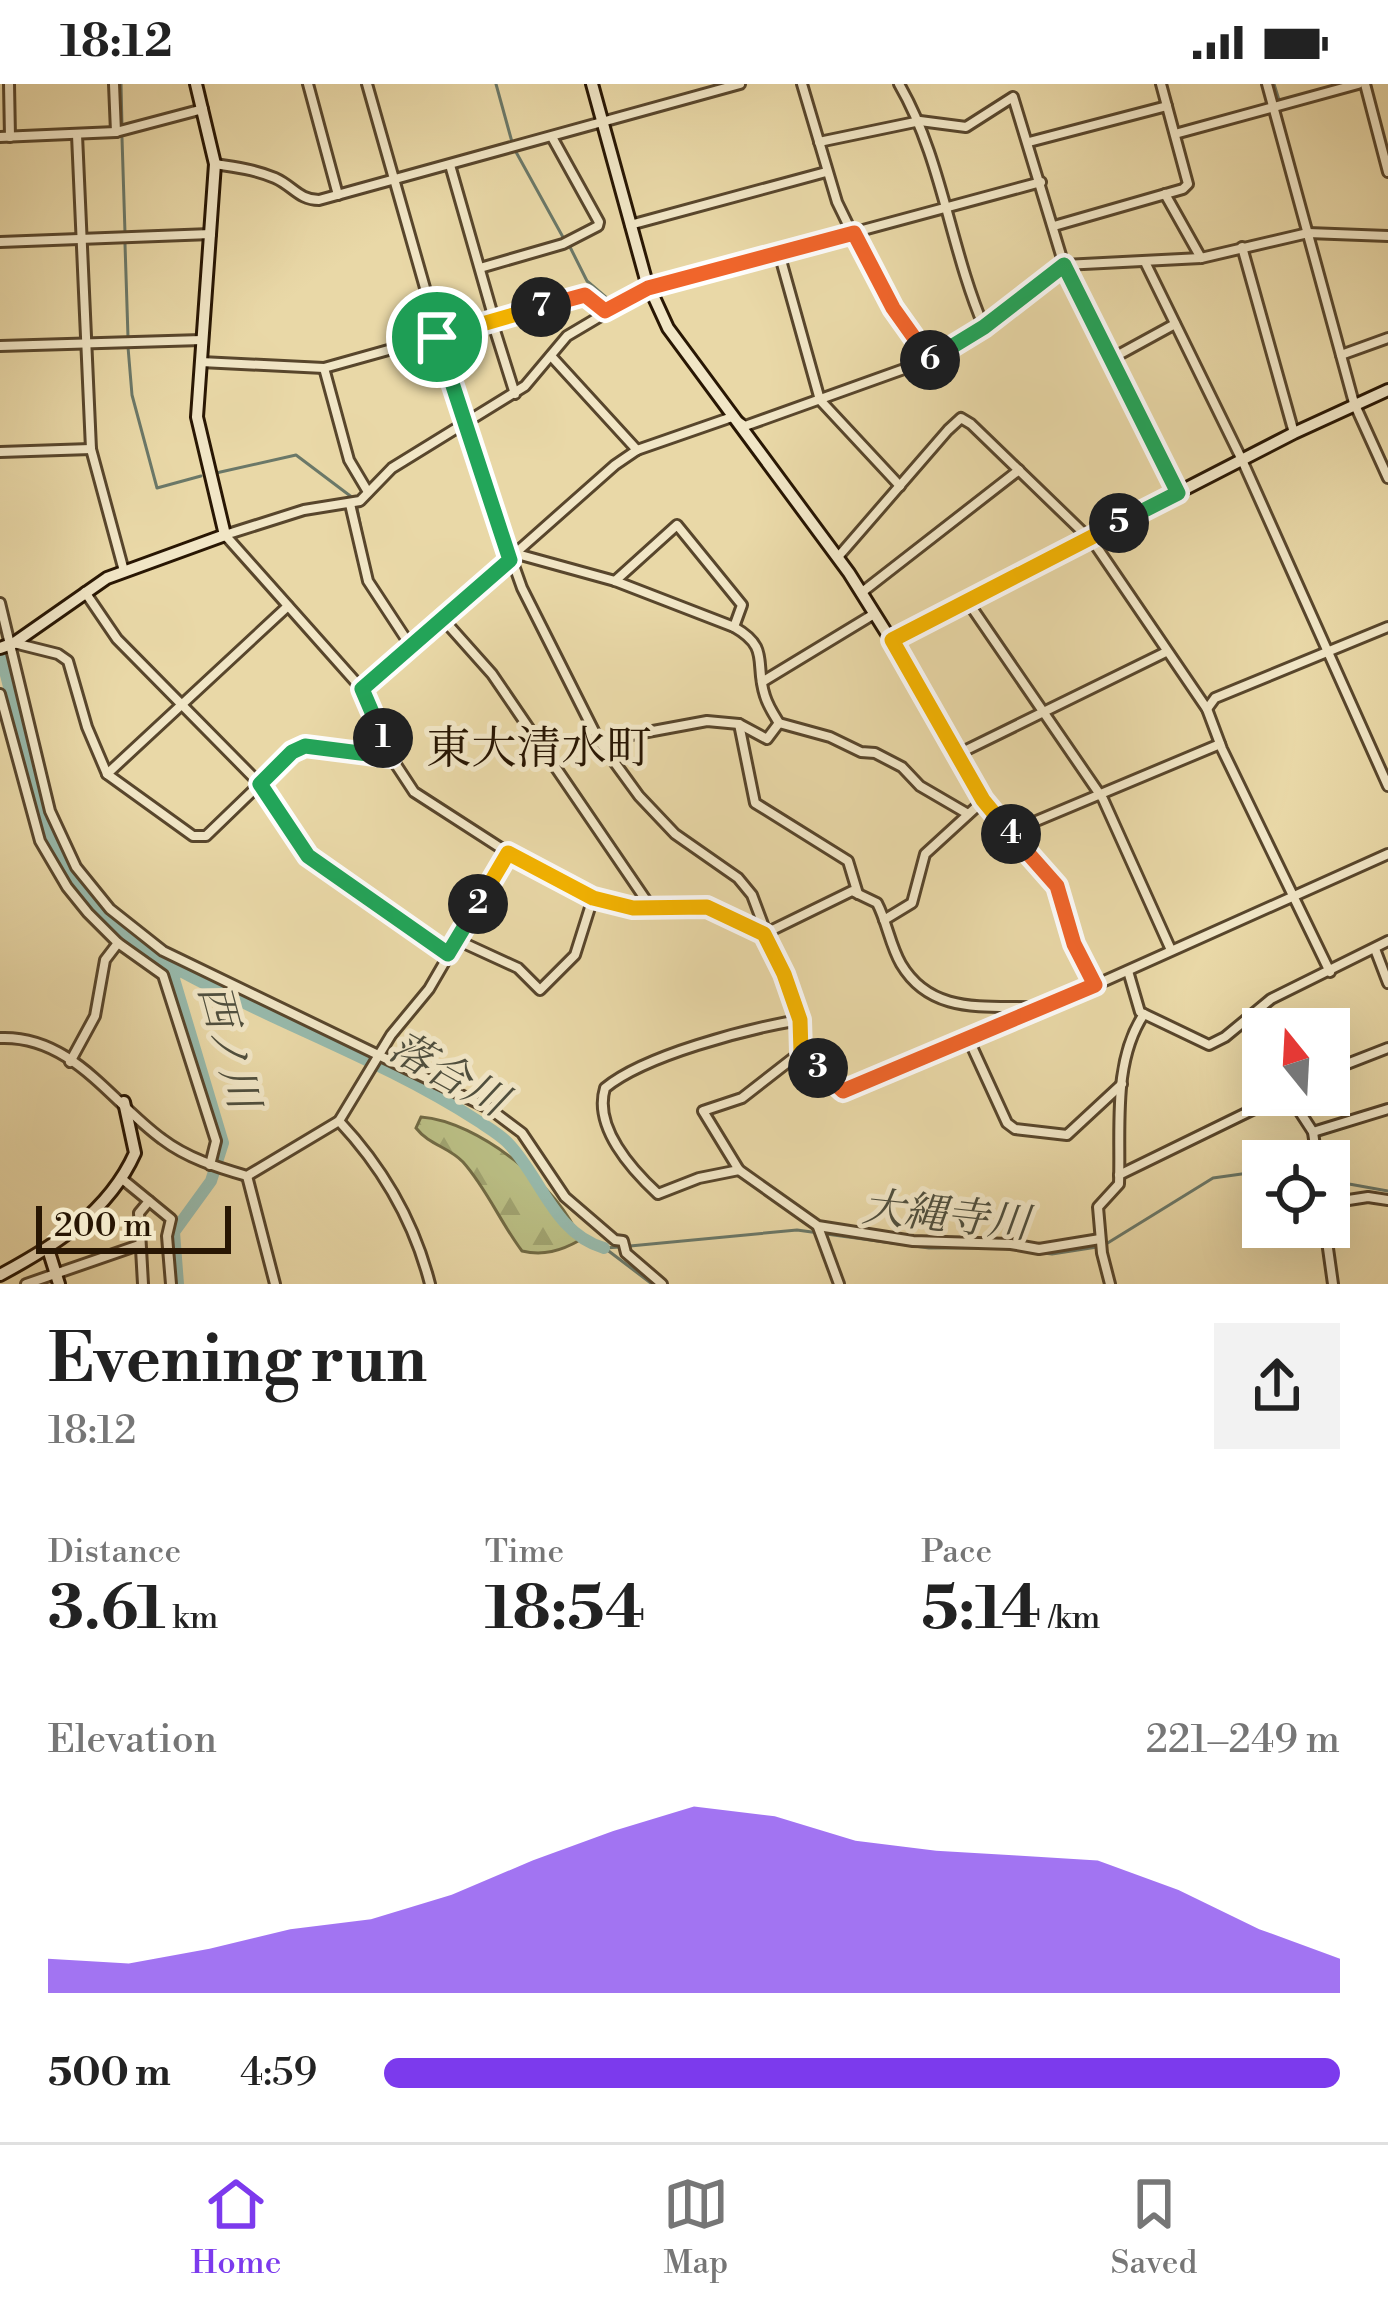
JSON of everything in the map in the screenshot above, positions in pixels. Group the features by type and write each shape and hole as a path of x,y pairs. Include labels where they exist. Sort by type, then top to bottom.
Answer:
{"street":[{"path":"9,84 5,137 116,133 203,109"},
{"path":"115,84 116,133"},
{"path":"196,84 215,164 197,425 225,535 362,689 391,757 414,792 508,853 593,898 633,908 707,907 764,934"},
{"path":"308,84 338,195"},
{"path":"367,84 464,424 513,557 599,741 654,814 747,887 800,1020 801,1052 843,1091 1044,1008 1388,854"},
{"path":"592,84 648,288 668,328 838,557 892,640 983,800 1057,886 1074,944 1095,985"},
{"path":"215,164 254,170 283,182 305,200 338,195 740,84"},
{"path":"802,84 826,172 874,278 928,361"},
{"path":"898,84 920,121 984,327"},
{"path":"1054,226 1188,184 1161,84"},
{"path":"1268,84 1354,403 1388,478"},
{"path":"1174,134 1362,84 1388,172"},
{"path":"819,142 920,121 967,127 1013,97 1064,265 1178,493"},
{"path":"1029,142 1167,106"},
{"path":"77,135 91,449 124,571"},
{"path":"480,268 563,244 598,226 552,137"},
{"path":"449,165 514,394"},
{"path":"630,226 826,172"},
{"path":"8,645 124,571 304,510 350,504 392,467 514,394 567,336 648,288 1041,182"},
{"path":"1165,194 1201,257"},
{"path":"732,417 745,426 928,361 984,327 1064,265 1201,257 1308,233 1388,236"},
{"path":"0,242 211,234"},
{"path":"1242,248 1294,433"},
{"path":"779,253 820,400 900,486"},
{"path":"1145,262 1242,460 1388,786"},
{"path":"201,362 324,368 585,295 605,311"},
{"path":"1111,359 1175,324"},
{"path":"1341,355 1388,338"},
{"path":"0,346 202,340"},
{"path":"551,356 637,450"},
{"path":"324,368 349,460 368,492"},
{"path":"892,640 1294,433 1388,390"},
{"path":"362,689 637,450 732,417"},
{"path":"838,557 961,418 1090,539 1207,709 1330,972"},
{"path":"0,452 91,449"},
{"path":"861,593 1019,470"},
{"path":"350,504 368,581 412,648"},
{"path":"615,580 677,524 742,605 734,627"},
{"path":"513,557 615,580 734,627 757,646 763,692 778,723 875,753 968,814"},
{"path":"85,592 117,639 260,784 308,856 448,954"},
{"path":"968,602 1099,794 1171,950"},
{"path":"0,603 50,811 88,885 128,926 163,951 490,1109 522,1133 566,1197 662,1284"},
{"path":"107,774 288,606"},
{"path":"762,682 874,614"},
{"path":"443,619 488,668 650,906"},
{"path":"1207,709 1215,698 1388,627"},
{"path":"8,645 58,653 68,661 107,774 193,836 206,836 292,752 305,746 391,757"},
{"path":"956,755 1166,652"},
{"path":"0,694 40,841 76,899 118,943 163,975 216,1141 215,1167"},
{"path":"599,741 707,721 739,724 767,740 778,723"},
{"path":"739,724 754,803 848,861 858,894"},
{"path":"1010,832 1220,744"},
{"path":"884,920 912,903 925,854 983,800"},
{"path":"0,1038 40,1043 124,1102 158,1137 215,1167 247,1176 339,1121 429,988 508,853"},
{"path":"764,934 852,891 877,903 899,959 933,998 978,1006 1044,1008"},
{"path":"457,940 518,968 540,990 574,955 593,898"},
{"path":"1128,971 1144,1014 1209,1045 1271,999 1388,940"},
{"path":"70,1062 95,1016 105,960 118,943"},
{"path":"1375,949 1388,983"},
{"path":"1110,1284 1098,1207 1117,1187 1120,1175 1119,1112 1129,1037 1144,1014"},
{"path":"740,1170 699,1178 658,1195 627,1162 614,1139 604,1108 605,1088 620,1076 659,1060 748,1031 800,1020"},
{"path":"968,1038 1007,1123 1015,1129 1067,1135 1124,1083"},
{"path":"1350,1063 1388,1048"},
{"path":"801,1052 742,1098 703,1112 740,1170 820,1230 1039,1249 1101,1243"},
{"path":"0,1275 47,1250 80,1225 121,1178 135,1154 124,1102"},
{"path":"1313,1132 1388,1109"},
{"path":"1120,1175 1242,1116"},
{"path":"1301,1116 1314,1140"},
{"path":"339,1121 406,1211 430,1284"},
{"path":"247,1176 275,1284"},
{"path":"121,1178 171,1219 166,1236 171,1284"},
{"path":"1350,1199 1388,1200"},
{"path":"143,1284 139,1213 149,1201"},
{"path":"820,1230 838,1284"},
{"path":"26,1284 57,1278 139,1245"},
{"path":"1328,1248 1333,1284"},
{"path":"47,1250 57,1278"}],"green space":[{"path":"421,1117 467,1130 514,1160 555,1199 580,1240 552,1252 522,1251 463,1162 416,1128"}],"waterway":[{"path":"121,84 122,126"},
{"path":"496,84 512,142"},
{"path":"1274,84 1279,100"},
{"path":"122,138 125,233"},
{"path":"516,152 564,239"},
{"path":"125,244 128,337"},
{"path":"569,245 587,281 608,299"},
{"path":"128,347 132,395 157,488 201,476"},
{"path":"216,473 296,455 353,498"},
{"path":"357,508 368,565"},
{"name":"落合川","path":"0,654 35,795 51,839 71,874 118,928 175,968 403,1078 489,1128 519,1156 572,1230 604,1248"},
{"name":"西ノ川","path":"176,970 174,979 223,1143 211,1181 174,1232 178,1284"},
{"name":"大縄寺川","path":"1106,1244 1213,1178 1242,1174"},
{"name":"大縄寺川","path":"1350,1184 1388,1191"},
{"name":"大縄寺川","path":"630,1246 797,1230 929,1248 1052,1254 1097,1247"},
{"name":"大縄寺川","path":"604,1248 620,1247"},
{"name":"落合川","path":"606,1249 652,1284"}],"district":[{"name":"東大清水町","path":"539,747"}],"route":[{"path":"854,233 874,278 928,361 984,327 1064,265 1178,493 892,640 983,800 1057,886 1074,944 1095,985 843,1091 801,1052 800,1020 764,934 707,907 633,908 593,898 508,853 448,954 308,856 260,784 292,752 305,746 391,757 362,689 510,560 437,337 585,295 605,311 648,288 854,233"}]}
